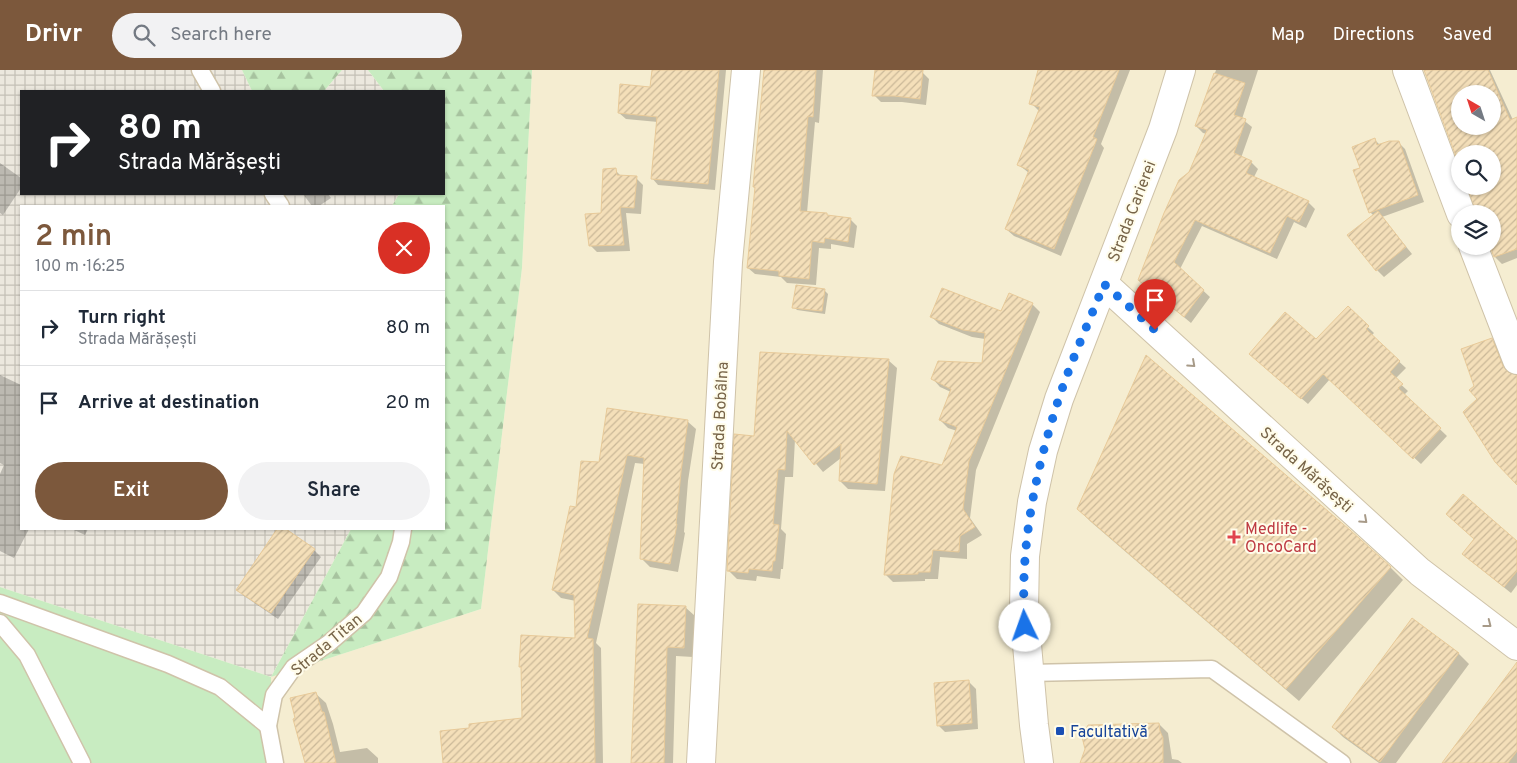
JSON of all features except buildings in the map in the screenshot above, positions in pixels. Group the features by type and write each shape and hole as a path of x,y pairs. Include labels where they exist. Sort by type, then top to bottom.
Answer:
{"street":[{"name":"Strada Bobâlna","path":"701,763 728,262 746,70"},
{"name":"Strada Carierei","path":"1039,763 1024,610 1025,556 1032,502 1043,451 1059,399 1163,129 1181,70"},
{"path":"1407,70 1458,205"},
{"path":"1476,255 1517,360"},
{"name":"Strada Mărășești","path":"1104,284 1420,572 1517,646"}],"lane":[{"path":"200,70 211,90"},
{"name":"Strada Titan","path":"275,763 268,726 274,695 294,667 329,643 364,613 389,577 401,542 403,530"},
{"path":"0,603 168,664 220,687 268,726"},
{"path":"0,623 27,655 82,763"},
{"path":"1029,673 1212,668 1342,763"}],"shaded area":[{"path":"0,70 242,70 252,90 20,90 20,195 398,195 393,205 20,205 20,530 350,530 271,677 0,587"},
{"path":"342,70 368,70 383,90 325,90"},
{"path":"532,70 1517,70 1517,763 274,763 271,677 481,609 522,268"}],"green space":[{"path":"242,70 342,70 325,90 252,90"},
{"path":"368,70 532,70 522,268 481,609 271,677 350,530 445,530 445,205 393,205 398,195 445,195 445,90 383,90"},
{"path":"0,587 271,677 274,763 0,763"}],"place":[{"name":"Medlife - OncoCard","path":"1234,537"},
{"name":"Facultativă","path":"1060,731"}],"route":[{"path":"1025,626 1025,556 1032,502 1043,451 1059,399 1104,284 1155,330"}]}
